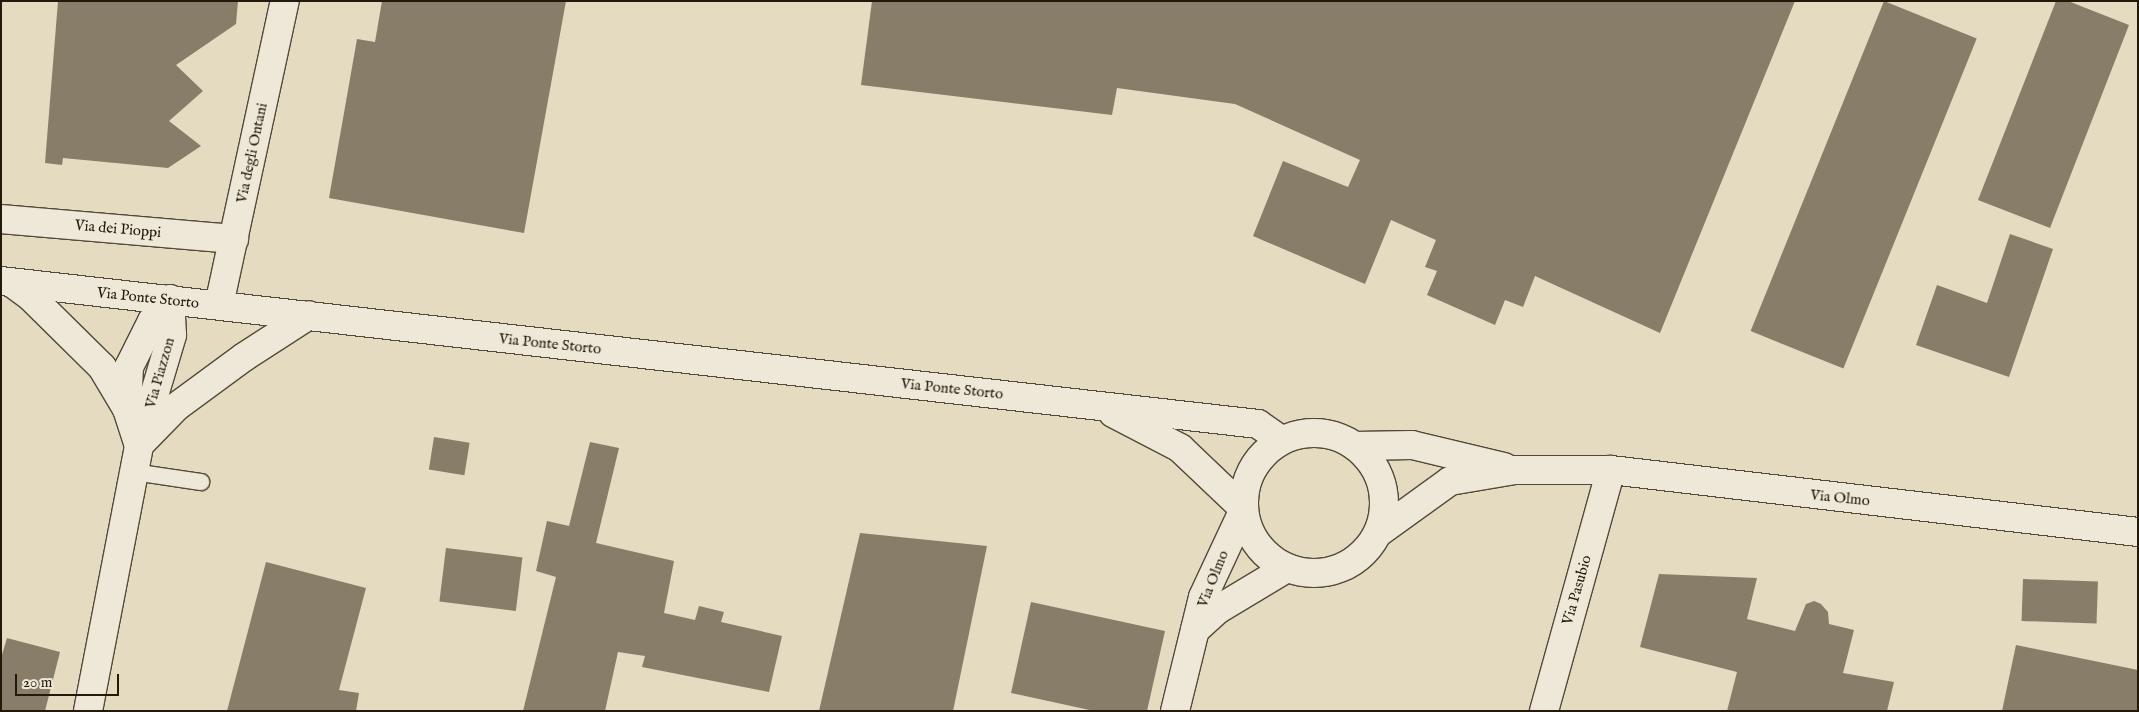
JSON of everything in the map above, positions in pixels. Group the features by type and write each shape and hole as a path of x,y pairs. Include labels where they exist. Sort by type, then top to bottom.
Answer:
{"main road":[{"name":"Via degli Ontani","path":"219,305 285,1"},
{"name":"Via dei Pioppi","path":"1,219 234,239"},
{"name":"Via Ponte Storto","path":"7,282 1258,424 1281,440"},
{"name":"Via Piazzon","path":"7,282 31,296 102,367 126,409"},
{"name":"Via Piazzon","path":"136,459 126,409 129,367 152,321 170,299"},
{"name":"Via Piazzon","path":"88,711 136,459 172,335 170,299"},
{"name":"Via Piazzon","path":"136,459 176,407 244,357 309,315"},
{"name":"Via Ponte Storto","path":"1099,406 1180,448 1244,509 1257,545 1271,559 1287,568 1308,574 1330,572 1350,564 1366,550 1378,533 1450,481 1515,470 1543,471"},
{"name":"Via Ponte Storto","path":"1244,509 1250,473 1263,454 1281,440 1300,434 1319,433 1338,437 1356,446 1372,463 1382,485 1384,509 1378,533"},
{"name":"Via Ponte Storto","path":"1356,446 1412,444 1515,470"},
{"name":"Via Olmo","path":"1543,471 1611,470 2138,532"},
{"name":"Via Pasubio","path":"1544,711 1611,470"},
{"name":"Via Olmo","path":"1195,630 1203,596 1244,509"},
{"name":"Via Olmo","path":"1195,630 1217,610 1287,568"},
{"path":"1177,703 1195,630"}],"lane":[{"path":"136,459 201,482"}],"building":[{"path":"58,1 238,1 236,24 176,65 203,91 169,121 201,146 168,168 63,158 62,165 45,163"},
{"path":"382,1 566,1 524,233 329,198 357,39 375,42"},
{"path":"872,1 1795,1 1660,333 1535,276 1523,307 1505,300 1495,325 1427,295 1437,271 1425,267 1436,240 1391,220 1365,284 1253,236 1283,161 1348,187 1360,160 1235,104 1117,88 1112,115 861,85"},
{"path":"1884,1 1977,38 1843,369 1751,331"},
{"path":"2056,1 2068,1 2129,25 2050,228 1978,200"},
{"path":"2010,234 2053,249 2009,377 1916,345 1937,285 1987,303"},
{"path":"434,437 470,443 464,475 429,470"},
{"path":"590,442 619,448 596,543 674,561 664,613 695,620 699,606 724,612 721,622 782,636 769,692 642,667 645,656 618,652 605,711 523,711 556,577 536,571 547,521 569,526"},
{"path":"860,533 987,546 953,711 819,711"},
{"path":"446,548 522,557 516,611 439,602"},
{"path":"266,562 366,588 339,690 359,693 356,711 227,711"},
{"path":"1659,574 1757,578 1747,619 1795,631 1806,604 1814,601 1821,604 1828,612 1829,624 1854,630 1843,673 1894,682 1887,711 1727,711 1737,672 1640,647"},
{"path":"2023,579 2098,582 2096,624 2022,621"},
{"path":"1031,602 1165,631 1147,711 1094,711 1011,693"},
{"path":"7,638 60,652 45,711 1,711 1,658"},
{"path":"2016,645 2138,670 2138,711 2002,711"}]}
